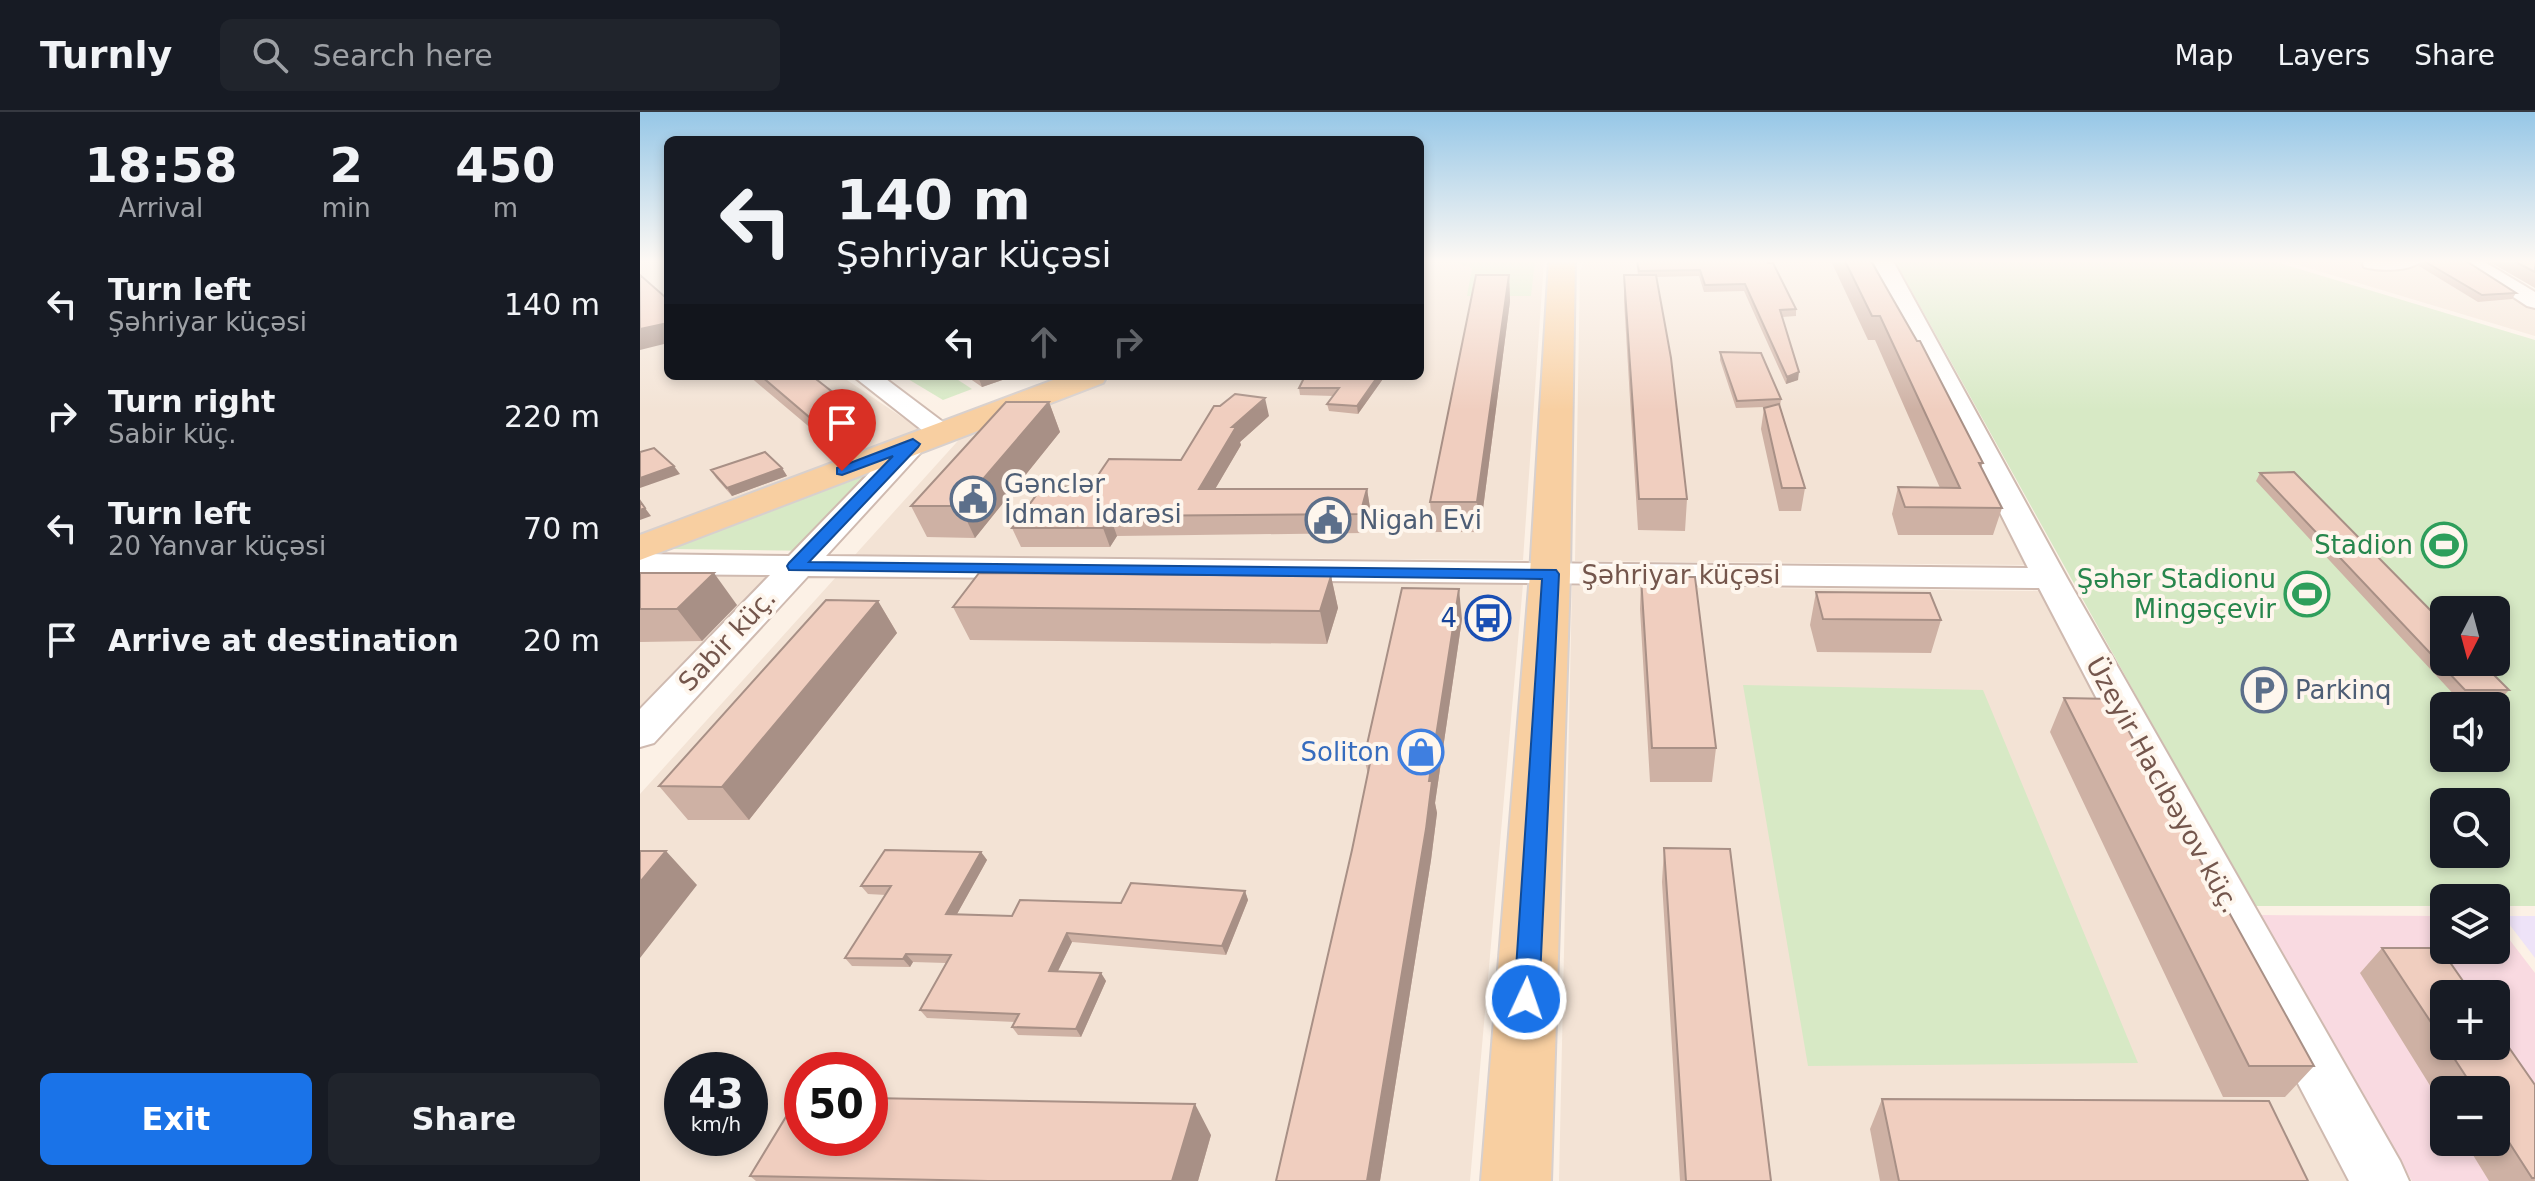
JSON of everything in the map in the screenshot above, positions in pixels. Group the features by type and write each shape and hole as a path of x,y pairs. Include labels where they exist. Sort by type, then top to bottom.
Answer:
{"main road":[{"path":"1516,1181 1550,574 1560,311"},
{"path":"640,548 925,436 1081,380"}],"street":[{"name":"Üzeyir Hacıbəyov küç.","path":"1909,311 2050,578 2380,1181"},
{"path":"870,380 925,436"},
{"name":"Sabir küç.","path":"640,733 795,566 925,436"},
{"name":"Şəhriyar küçəsi","path":"640,564 2050,578"}],"shaded area":[{"path":"640,311 664,311 664,380 847,380 924,432 640,538"},
{"path":"1424,311 1540,311 1523,560 854,556 965,433 1108,380 1424,380"},
{"path":"1579,311 1898,311 2030,565 1575,561"},
{"path":"2451,311 2535,311 2535,336"},
{"path":"640,574 805,575 640,748"},
{"path":"836,577 1523,584 1470,1181 640,1181 640,794"},
{"path":"1572,586 2044,591 2357,1181 1559,1181"},
{"path":"2259,915 2430,916 2430,964 2510,964 2510,940 2535,973 2535,1181 2412,1181"},
{"path":"2510,916 2535,916 2535,958 2510,925"}],"green space":[{"name":"Şəhər Stadionu Mingəçevir","path":"1923,311 2438,311 2535,340 2535,906 2510,906 2510,884 2430,884 2430,906 2253,906"},
{"path":"910,380 958,380 972,389 943,400"},
{"path":"906,460 821,551 672,549"},
{"path":"1743,685 1983,690 2138,1063 1808,1066"}],"building":[{"path":"640,311 664,311 664,324 640,329"},
{"path":"1469,311 1504,311 1477,502 1430,502"},
{"path":"1626,311 1662,311 1687,499 1639,499"},
{"path":"1757,311 1780,311 1799,372 1787,377"},
{"path":"1869,311 1900,311 1917,341 1920,341 1983,463 1979,463 2002,508 1905,507 1898,487 1960,488 1880,316 1872,316"},
{"path":"1720,352 1761,353 1781,399 1737,401"},
{"path":"766,380 817,380 853,408 815,422"},
{"path":"1303,380 1375,380 1357,406 1327,404 1339,388 1299,388"},
{"path":"1235,394 1265,398 1232,427 1236,427 1199,489 1367,489 1360,514 1110,516 1103,528 1012,528 1043,486 1090,487 1109,459 1181,460 1214,406 1220,406"},
{"path":"1006,402 1049,402 960,506 911,506"},
{"path":"1779,404 1805,488 1782,488 1764,408"},
{"path":"654,448 674,466 640,478 640,452"},
{"path":"765,452 782,468 727,488 711,470"},
{"path":"2294,472 2430,610 2430,653 2260,473"},
{"path":"640,573 714,573 677,609 640,609"},
{"path":"979,573 1331,576 1320,611 953,607"},
{"path":"1641,577 1695,577 1716,748 1652,748"},
{"path":"1402,588 1459,589 1429,781 1432,781 1426,829 1367,1181 1276,1181 1352,850 1371,758 1364,758"},
{"path":"1816,592 1930,593 1941,620 1823,619"},
{"path":"826,600 878,601 722,787 659,786"},
{"path":"2452,676 2495,676 2509,690 2465,690"},
{"path":"2064,698 2111,699 2314,1066 2249,1066"},
{"path":"1664,848 1730,849 1771,1181 1686,1181"},
{"path":"885,850 981,852 946,914 1012,916 1020,900 1121,903 1131,883 1245,891 1222,946 1067,933 1049,971 1101,973 1076,1029 1012,1027 1019,1014 920,1010 951,955 906,954 903,959 845,958 891,886 861,886"},
{"path":"640,851 666,851 640,882"},
{"path":"2382,948 2430,948 2430,964 2451,964 2462,980 2430,980 2430,1021"},
{"path":"2510,1049 2535,1085 2535,1178 2532,1178 2510,1144 2510,1076 2466,1076 2455,1060 2510,1060"},
{"path":"888,1098 1195,1104 1172,1181 750,1176 762,1156 768,1156 768,1146 784,1120 784,1156 888,1156"},
{"path":"1882,1099 2269,1101 2308,1181 1899,1181"}],"place":[{"name":"Gənclər İdman İdarəsi","path":"973,499"},
{"name":"Nigah Evi","path":"1328,520"},
{"name":"Stadion","path":"2444,545"},
{"name":"Şəhər Stadionu Mingəçevir","path":"2307,594"},
{"name":"4","path":"1488,618"},
{"name":"Parkinq","path":"2264,690"},
{"name":"Soliton","path":"1421,752"}],"route":[{"path":"842,471 913,444 795,566 1550,574 1526,999"}]}
